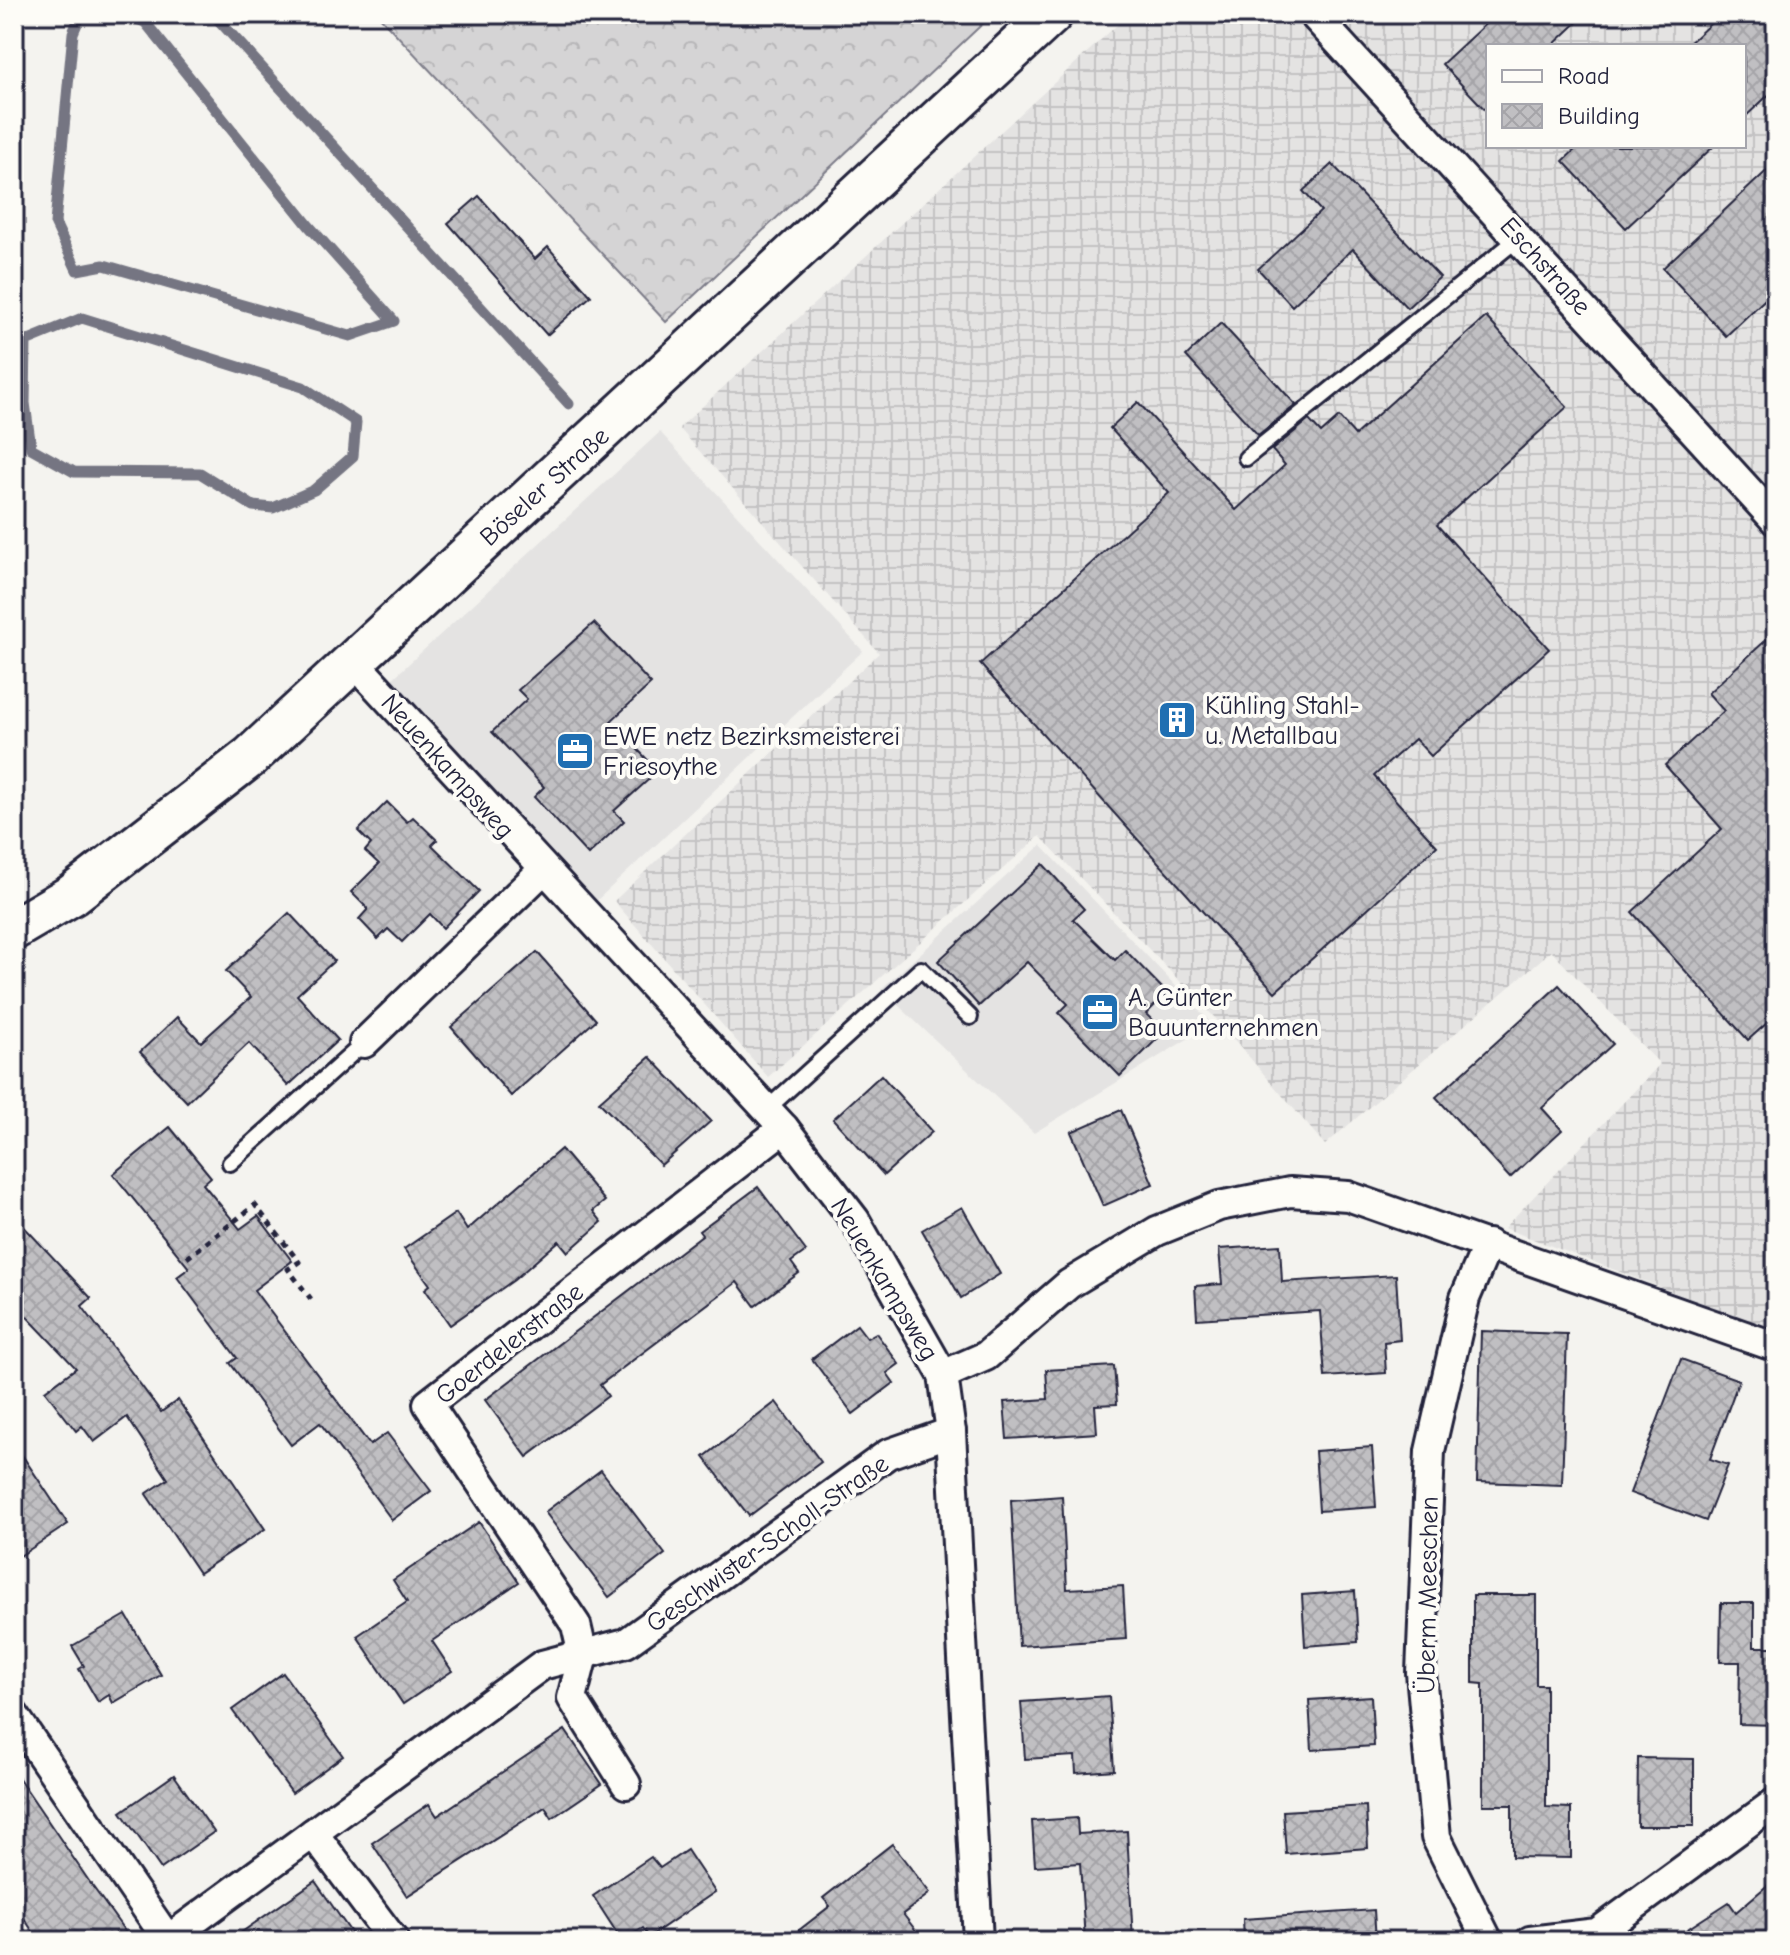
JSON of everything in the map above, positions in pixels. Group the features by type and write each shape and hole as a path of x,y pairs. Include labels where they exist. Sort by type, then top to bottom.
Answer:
{"main road":[{"name":"Böseler Straße","path":"14,929 72,895 250,757 1052,14"}],"street":[{"name":"Eschstraße","path":"1313,14 1520,237 1776,521"},
{"name":"Neuenkampsweg","path":"353,661 543,870 776,1118 855,1220 943,1375 951,1432 978,1941"},
{"path":"364,1043 543,870"},
{"name":"Goerdelerstraße","path":"583,1655 576,1625 428,1404 776,1118"},
{"path":"943,1375 986,1356 1069,1284 1157,1231 1219,1206 1290,1192 1348,1196 1776,1347"},
{"name":"Überm Meeschen","path":"1488,1244 1465,1298 1430,1451 1421,1673 1436,1837 1488,1941"},
{"name":"Geschwister-Scholl-Straße","path":"14,1715 167,1940 542,1665 626,1643 888,1454 951,1432"},
{"path":"583,1655 572,1698 626,1784"},
{"path":"1530,1941 1597,1933 1776,1802"},
{"path":"313,1833 394,1941"}],"lane":[{"path":"1246,458 1520,237"},
{"path":"776,1118 921,969 970,1017"},
{"path":"230,1163 364,1043"}],"path":[{"path":"187,1258 255,1205 299,1262 288,1269 311,1299"}],"shaded area":[{"path":"1129,14 1776,14 1776,1331 1504,1228 1660,1064 1551,951 1325,1145 1219,1022 1040,836 768,1077 614,901 879,653 679,428"},
{"path":"660,432 863,651 594,903 389,682"},
{"path":"1041,845 1212,1024 1034,1133 881,989"}],"green space":[{"path":"377,14 993,14 666,322"}],"building":[{"path":"1496,14 1586,14 1554,44 1486,44 1486,111 1442,64"},
{"path":"1721,14 1776,14 1776,88 1746,116 1746,44 1688,44"},
{"path":"1577,148 1712,148 1626,228 1563,161"},
{"path":"1776,162 1776,289 1726,336 1663,268"},
{"path":"1332,164 1440,277 1407,308 1353,249 1292,306 1258,269 1321,211 1303,191"},
{"path":"479,196 535,259 548,247 591,296 547,335 448,223"},
{"path":"1486,317 1567,407 1437,525 1549,649 1431,756 1415,739 1374,776 1437,846 1275,992 980,664 1169,493 1110,428 1138,402 1236,510 1285,465 1272,450 1309,420 1321,433 1339,417 1355,435"},
{"path":"1221,323 1296,405 1258,435 1186,356"},
{"name":"EWE netz Bezirksmeisterei Friesoythe","path":"594,623 651,684 611,721 658,771 614,811 624,821 588,855 534,797 544,787 492,732 527,699 518,690"},
{"path":"1776,631 1776,1015 1748,1040 1632,912 1722,829 1665,765 1724,711 1708,693"},
{"path":"387,802 407,822 413,817 437,840 432,845 479,891 443,928 430,914 402,942 388,929 378,939 359,919 368,909 351,892 379,864 365,851 371,844 358,831"},
{"path":"1043,864 1084,909 1073,919 1115,960 1125,950 1167,993 1146,1014 1164,1032 1120,1076 1059,1013 1068,1004 1027,962 979,1006 938,961"},
{"path":"289,913 334,961 297,995 338,1040 288,1086 249,1043 187,1102 140,1052 177,1017 201,1042 251,997 226,971"},
{"path":"537,952 596,1020 511,1096 451,1027"},
{"path":"1559,985 1613,1044 1542,1108 1562,1130 1510,1178 1436,1097"},
{"path":"650,1057 711,1121 661,1165 599,1102"},
{"path":"881,1075 932,1132 884,1175 833,1119"},
{"path":"1121,1110 1153,1184 1103,1206 1071,1132"},
{"path":"170,1127 211,1177 203,1184 240,1229 258,1216 292,1261 254,1290 370,1445 387,1433 431,1491 392,1520 320,1423 291,1445 230,1363 237,1358 177,1277 189,1268 113,1174"},
{"path":"561,1149 605,1201 593,1211 602,1222 568,1252 559,1241 514,1280 450,1325 425,1289 430,1285 404,1249 456,1213 467,1230"},
{"path":"758,1187 806,1251 791,1262 799,1273 755,1306 737,1282 600,1385 608,1396 527,1457 485,1400 702,1235 699,1231"},
{"path":"962,1207 1000,1274 961,1298 922,1230"},
{"path":"14,1216 91,1298 82,1306 161,1412 178,1400 265,1529 199,1573 146,1494 168,1479 127,1417 94,1442 82,1426 76,1431 45,1391 76,1368 14,1303"},
{"path":"1280,1245 1282,1282 1396,1275 1400,1340 1384,1342 1386,1373 1325,1377 1320,1311 1197,1319 1195,1286 1222,1284 1219,1249"},
{"path":"857,1325 867,1338 876,1333 899,1364 887,1373 894,1383 853,1414 812,1359"},
{"path":"1481,1331 1567,1334 1562,1485 1477,1482"},
{"path":"1681,1359 1739,1380 1710,1459 1728,1465 1706,1521 1630,1493"},
{"path":"1114,1366 1117,1404 1095,1405 1097,1433 1007,1439 1004,1402 1048,1399 1046,1370"},
{"path":"776,1402 821,1462 749,1516 704,1457"},
{"path":"14,1443 68,1524 14,1560"},
{"path":"1372,1447 1376,1507 1319,1511 1315,1451"},
{"path":"601,1470 665,1554 609,1597 545,1512"},
{"path":"1062,1496 1067,1589 1123,1586 1126,1639 1019,1646 1011,1500"},
{"path":"479,1522 519,1582 432,1641 452,1671 403,1704 357,1636 407,1602 393,1580"},
{"path":"1355,1591 1358,1642 1305,1646 1302,1595"},
{"path":"1473,1595 1536,1595 1536,1685 1546,1685 1546,1807 1571,1808 1571,1858 1512,1857 1512,1805 1483,1805 1483,1684 1473,1683"},
{"path":"1721,1603 1754,1603 1754,1647 1776,1647 1776,1725 1739,1724 1740,1662 1720,1662"},
{"path":"126,1615 161,1675 113,1703 109,1695 98,1702 79,1669 84,1666 72,1646"},
{"path":"283,1673 343,1756 292,1793 232,1710"},
{"path":"1109,1696 1114,1770 1076,1773 1075,1756 1025,1759 1021,1702"},
{"path":"1371,1696 1374,1746 1312,1750 1309,1700"},
{"path":"565,1730 602,1784 552,1818 545,1807 407,1896 372,1843 429,1804 437,1816"},
{"path":"1638,1758 1694,1759 1694,1826 1637,1826"},
{"path":"14,1771 132,1941 39,1941 14,1903"},
{"path":"174,1775 214,1832 161,1869 121,1812"},
{"path":"1366,1806 1368,1848 1286,1854 1283,1811"},
{"path":"1077,1818 1078,1834 1127,1831 1133,1941 1085,1941 1080,1863 1035,1866 1032,1821"},
{"path":"892,1844 930,1893 903,1914 924,1941 785,1941 830,1906 823,1898"},
{"path":"687,1850 715,1892 649,1937 643,1928 622,1941 593,1896 651,1857 660,1868"},
{"path":"1776,1878 1776,1941 1669,1941 1729,1902 1736,1912"},
{"path":"315,1881 357,1941 229,1941"},
{"path":"1374,1910 1376,1941 1244,1941 1243,1919"}],"waterway":[{"path":"81,14 73,33 55,223 77,270 104,265 350,336 394,321 309,226 145,22 123,14"},
{"path":"213,14 569,404"},
{"path":"82,318 303,387 356,422 353,456 314,490 273,508 253,506 200,473 74,472 31,448 25,403 26,341 82,318"}],"place":[{"name":"Kühling Stahl- u. Metallbau","path":"1177,720"},
{"name":"EWE netz Bezirksmeisterei Friesoythe","path":"575,751"},
{"name":"A. Günter Bauunternehmen","path":"1100,1012"}]}
